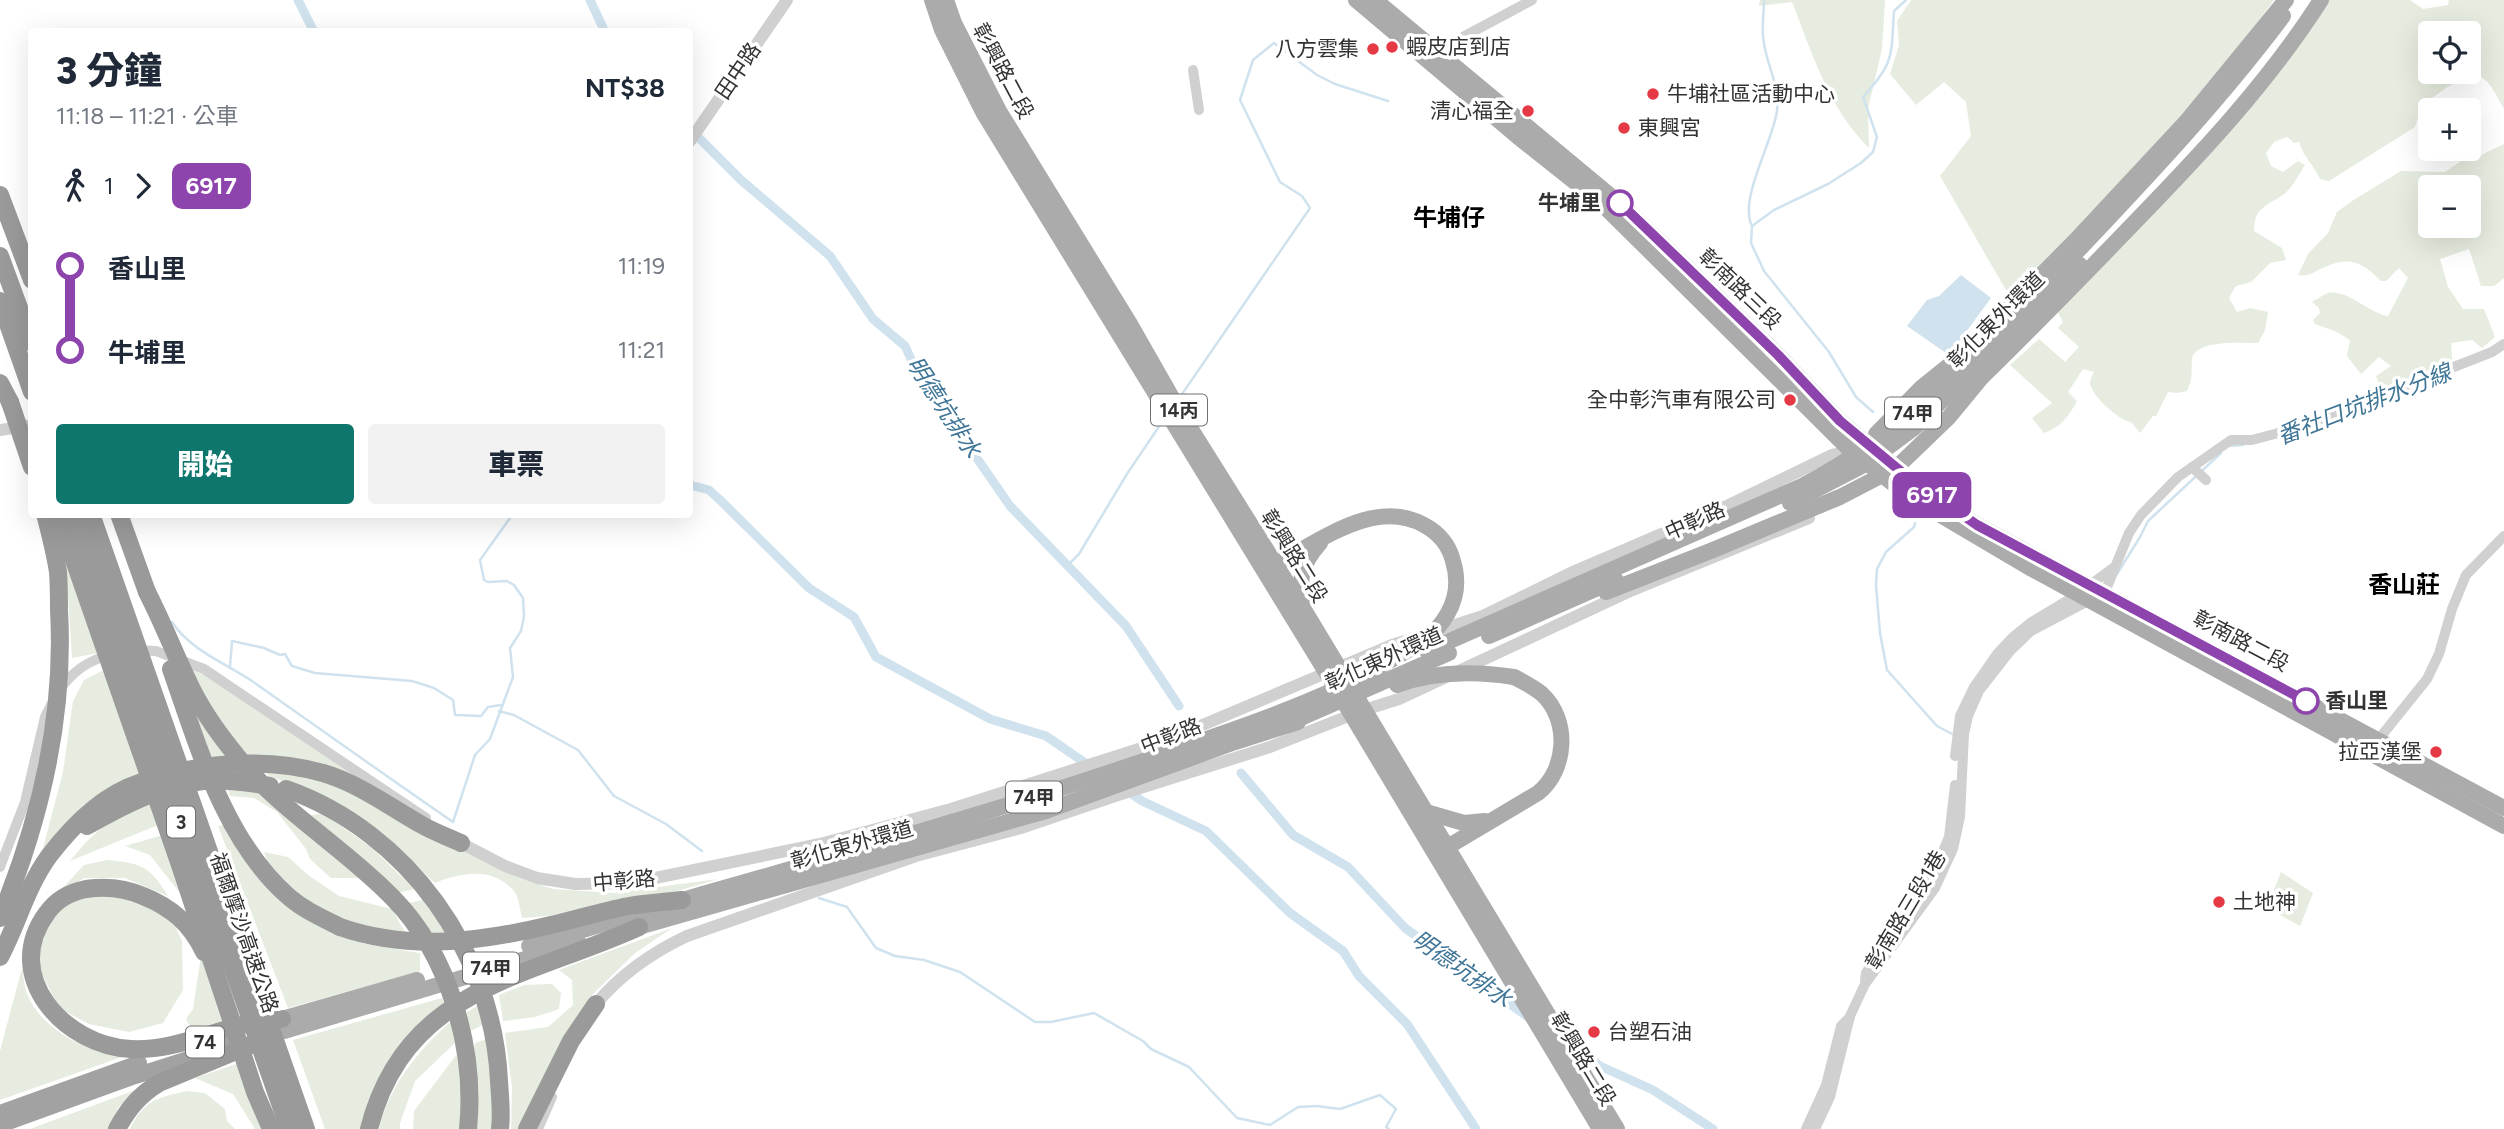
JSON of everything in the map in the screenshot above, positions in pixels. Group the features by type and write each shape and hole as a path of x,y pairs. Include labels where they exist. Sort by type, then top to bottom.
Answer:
{"highway":[{"path":"0,195 28,269"},
{"path":"0,256 28,332"},
{"path":"0,301 28,381"},
{"path":"0,383 28,437"},
{"path":"10,402 28,455"},
{"path":"0,918 15,879 50,756 60,689 58,574 46,518"},
{"path":"59,518 269,1129"},
{"name":"福爾摩沙高速公路","path":"75,518 289,1129"},
{"name":"福爾摩沙高速公路","path":"92,518 306,1129"},
{"path":"120,518 210,774 249,854 289,897 340,927 408,943 448,942 548,926 630,906 682,900"},
{"path":"147,592 166,627 187,680 236,756 261,783 394,899 415,924 441,973 457,1014 469,1072 468,1129"},
{"path":"0,957 47,860 60,842 94,808 138,783 203,767 261,764 324,773 461,843"},
{"path":"60,842 107,814 180,786 205,781 231,781 286,789 306,796 361,828 415,877 451,922 494,1027 500,1129"},
{"path":"219,988 189,925 172,911 145,896 118,888 82,890 64,897 40,922 35,935 31,954 32,972 54,1013 69,1028 104,1045 153,1049 252,1023 283,1025"},
{"path":"369,1129 393,1072 414,1040 439,1016 467,996 509,976 606,942 639,927"},
{"path":"527,1129 570,1041 596,1004"},
{"path":"117,1129 128,1110 143,1093 283,1025"},
{"name":"74","path":"0,1113 283,1025"},
{"name":"74","path":"0,1125 132,1071"}],"main road":[{"name":"彰興路二段","path":"932,0 942,30 983,112 1332,670 1441,851 1600,1129"},
{"name":"彰興路二段","path":"946,0 954,23 999,111 1130,324 1268,568 1303,608 1332,670"},
{"name":"彰南路三段","path":"1356,0 1438,60 1625,208 1778,355 1840,421 1881,476 1972,536 2091,593"},
{"name":"彰南路三段","path":"1375,0 1438,60"},
{"name":"彰化東外環道","path":"283,1025 639,927 702,902 1116,772 1257,721 1808,496 1864,465 1907,434 2045,302 2174,167 2250,80 2294,0"},
{"name":"彰化東外環道","path":"2287,13 2310,0"},
{"name":"74甲","path":"1896,468 1949,417 2207,147 2259,85 2321,0"},
{"name":"74甲","path":"1859,447 1952,364 2075,241 2287,13"},
{"path":"1561,599 1606,566 1799,480 1859,447"},
{"name":"彰南路三段","path":"1859,447 1896,468 1977,525 2091,593"},
{"path":"1561,599 1612,590 1813,509 1896,468"},
{"path":"1268,568 1370,517 1409,517 1440,536 1451,551 1456,570 1456,599 1443,622 1427,639 1359,679"},
{"path":"1303,608 1300,584 1302,569 1324,538"},
{"name":"彰南路二段","path":"2091,593 2374,746 2504,826"},
{"name":"彰化東外環道","path":"283,1025 682,900 702,902 1046,811 1285,725 1561,599"},
{"path":"1285,725 1318,719 1412,680 1460,672 1514,677 1543,695 1554,710 1562,740 1560,755 1548,785 1441,851"},
{"name":"彰興路二段","path":"1358,713 1426,812 1441,851 1617,1129"},
{"name":"彰南路二段","path":"2374,746 2504,807"},
{"path":"1426,812 1464,823 1491,821"}],"street":[{"name":"田中路","path":"693,136 787,0"},
{"path":"1438,60 1446,46 1532,0"},
{"path":"1193,70 1199,110"},
{"path":"2091,593 2114,567 2129,533 2141,515 2178,477 2231,440 2252,440 2301,427 2492,352 2504,344"},
{"path":"0,430 28,426"},
{"name":"中彰路","path":"461,843 505,866 537,878 575,884 631,883 820,844 951,809 1098,763 1193,729 1392,645 1483,616 1575,571 1729,506 1832,454 1859,447"},
{"path":"2192,467 2206,480"},
{"name":"中彰路","path":"596,1004 645,960 687,936 916,856 1021,828 1270,747 1399,699 1628,592 1759,540 1854,498 1881,476"},
{"path":"2374,746 2427,679 2439,654 2452,608 2466,575 2504,536"},
{"path":"1611,558 1628,592"},
{"path":"2091,593 2114,567"},
{"path":"1575,571 1588,612"},
{"name":"彰南路三段1巷","path":"1815,1129 1830,1097 1850,1016 1865,984 1935,888 1953,849 1958,832 1964,734 1968,716 1979,691 2011,650 2031,631 2091,593"},
{"name":"彰南路三段1巷","path":"1865,984 1866,973 1875,958 1934,873 1949,837 1960,716 1974,687 2013,637 2030,623 2091,593"},
{"path":"0,867 24,802 45,717 53,701 65,682 82,666 98,657 130,649 156,651 204,669 461,843"},
{"path":"538,1129 596,1004"},
{"name":"彰南路三段1巷","path":"1806,1129 1826,1085 1841,1026 1850,1016"}],"shaded area":[{"path":"1760,0 1885,0 1882,49 1868,109 1869,148 1855,133 1832,98 1792,2 1759,6"},
{"path":"1911,0 2274,0 2212,84 2142,167 2010,297 1940,176 1971,136 1966,102 1944,82 1916,105 1890,74 1899,45 1897,21"},
{"path":"2321,0 2410,0 2423,9 2448,5 2449,0 2504,0 2504,109 2488,83 2481,77 2481,21 2418,21 2418,84 2453,84 2432,98 2418,98 2415,127 2329,181 2320,179 2299,142 2294,143 2287,137 2274,142 2266,153 2271,166 2283,172 2298,161 2305,165 2287,191 2259,211 2254,231 2282,248 2286,260 2270,263 2251,282 2236,286 2229,298 2237,312 2250,308 2268,312 2265,330 2258,343 2231,343 2201,348 2192,359 2187,391 2168,392 2156,416 2153,416 2140,433 2131,422 2120,417 2101,401 2090,383 2094,372 2083,369 2068,392 2077,401 2059,425 2044,433 2032,418 2052,403 2010,365 2039,339 2065,362 2079,347 2058,328 2063,322 2057,311 2148,217"},
{"path":"2504,144 2504,278 2494,286 2481,286 2469,249 2440,259 2448,287 2463,309 2484,309 2495,337 2482,348 2472,340 2451,343 2452,360 2405,382 2380,388 2376,376 2391,366 2379,357 2361,374 2347,356 2350,340 2315,324 2313,320 2320,313 2319,308 2312,302 2328,293 2343,294 2388,316 2408,278 2399,268 2386,281 2381,281 2362,265 2349,262 2298,275 2308,254 2328,233 2337,212 2352,201 2401,171 2445,172 2461,161 2481,161 2481,155"},
{"path":"66,564 98,653 72,658"},
{"path":"189,669 207,676 352,774 250,757 235,744 207,707"},
{"path":"104,670 140,778 41,856 63,772 73,701 84,680"},
{"path":"196,714 229,759 211,758"},
{"path":"296,770 357,795 519,878 553,889 614,893 718,879 621,904 522,918 516,894 505,883 496,878 476,874 435,883 372,825 330,800 265,772"},
{"path":"227,787 263,793 360,878 331,878 310,859 306,849 277,812 254,798 230,796"},
{"path":"150,801 158,825 70,861 86,842 116,815"},
{"path":"322,813 371,847 414,889 397,893 309,816"},
{"path":"224,825 315,923 365,944 420,953 420,971 288,1008 218,826"},
{"path":"163,835 191,907 150,855 125,846"},
{"path":"264,852 288,857 308,875 339,896 392,909 406,934 360,929 306,904 270,869"},
{"path":"107,860 144,868 156,878 168,896 125,878 85,878 60,891 84,865"},
{"path":"2281,872 2313,893 2300,926 2267,908"},
{"path":"95,894 136,901 174,924 182,941 183,990 163,1023 129,1032 89,1024 59,1008 36,962 45,934 63,905"},
{"path":"423,900 448,935 429,934 404,904"},
{"path":"672,928 635,953 589,998 523,1129 511,1129 512,1088 505,1033 548,1027 573,1005 572,980 559,970"},
{"path":"201,956 222,1022 191,1028 186,1019 193,1009"},
{"path":"22,968 28,996 44,1020 81,1044 122,1057 0,1100 0,1051"},
{"path":"552,984 561,993 559,1009 535,1017 503,1021 499,995 524,985"},
{"path":"442,998 444,1002 365,1129 325,1129 293,1040"},
{"path":"479,1005 484,1024 469,1032 467,1012"},
{"path":"454,1019 457,1041 415,1081 400,1129 379,1129 398,1082 418,1055"},
{"path":"490,1038 494,1105 492,1129 473,1129 475,1043"},
{"path":"460,1050 462,1129 413,1129 414,1111"},
{"path":"239,1063 261,1129 255,1129 233,1094 195,1078"},
{"path":"138,1089 118,1108 109,1129 30,1129"},
{"path":"187,1091 205,1093 225,1109 227,1121 235,1129 130,1129 135,1119 152,1102"}],"water":[{"path":"1961,275 1991,298 1949,355 1907,326 1927,300 1939,296"}],"waterway":[{"path":"298,0 312,28"},
{"name":"明德坑排水","path":"590,0 603,28"},
{"path":"1751,224 1749,213 1753,184 1777,111 1777,93 1763,38 1764,0"},
{"path":"1873,412 1856,397 1829,352 1764,271 1751,243 1752,226 1774,210 1828,184 1873,152 1877,137 1863,97 1886,66 1891,49 1894,11 1906,0"},
{"path":"1180,397 1310,208 1302,196 1280,182 1240,100 1253,60 1274,43 1317,75 1335,84 1388,101"},
{"name":"明德坑排水","path":"693,132 741,180 830,256 873,319 905,346 916,370 1010,506 1126,626 1179,706"},
{"path":"1068,565 1079,554 1164,419"},
{"name":"番社口坑排水分線","path":"2228,446 2243,445"},
{"name":"番社口坑排水分線","path":"2117,574 2148,521 2221,453"},
{"path":"693,486 709,490 809,588 854,617 876,657 990,719 1046,736 1091,767"},
{"path":"1918,513 1914,527 1886,552 1877,569 1880,633 1887,670 1937,726 1956,736"},
{"path":"172,622 188,641 252,681 453,822 475,755 490,739 513,677 510,648 521,631 524,617 523,598 514,585 507,581 484,580 480,560 510,518"},
{"name":"番社口坑排水分線","path":"2062,609 2074,602"},
{"path":"230,667 232,641 264,648 280,655 285,654 292,666 315,673 412,681 434,688 453,700 455,715 481,716 488,707 501,705"},
{"path":"499,711 514,715 578,750 614,796 666,824 702,851"},
{"name":"明德坑排水","path":"1241,773 1293,835 1348,867 1405,928 1528,1017"},
{"path":"1126,790 1142,801 1206,831 1290,913 1343,951 1359,976 1407,1024 1476,1129"},
{"path":"819,898 847,907 876,948 895,956 924,960 960,972 1035,1022 1051,1022 1094,1013 1143,1041 1151,1049 1189,1067 1237,1118 1270,1125 1298,1107 1340,1109 1380,1095 1396,1109 1386,1127 1389,1129"},
{"name":"明德坑排水","path":"1572,1046 1600,1066 1653,1090 1713,1129"}],"bus line":[{"name":"6917","path":"1620,203 1778,355 1840,421 1926,491 1977,525 2306,701"}],"place":[{"name":"蝦皮店到店","path":"1392,47"},
{"name":"八方雲集","path":"1373,49"},
{"name":"牛埔社區活動中心","path":"1653,94"},
{"name":"清心福全","path":"1528,111"},
{"name":"東興宮","path":"1624,128"},
{"name":"牛埔里","path":"1620,203"},
{"name":"全中彰汽車有限公司","path":"1790,400"},
{"name":"香山里","path":"2306,701"},
{"name":"拉亞漢堡","path":"2436,752"},
{"name":"土地神","path":"2219,902"},
{"name":"台塑石油","path":"1594,1032"}],"district":[{"name":"牛埔仔","path":"1449,218"},
{"name":"香山莊","path":"2404,585"}]}
